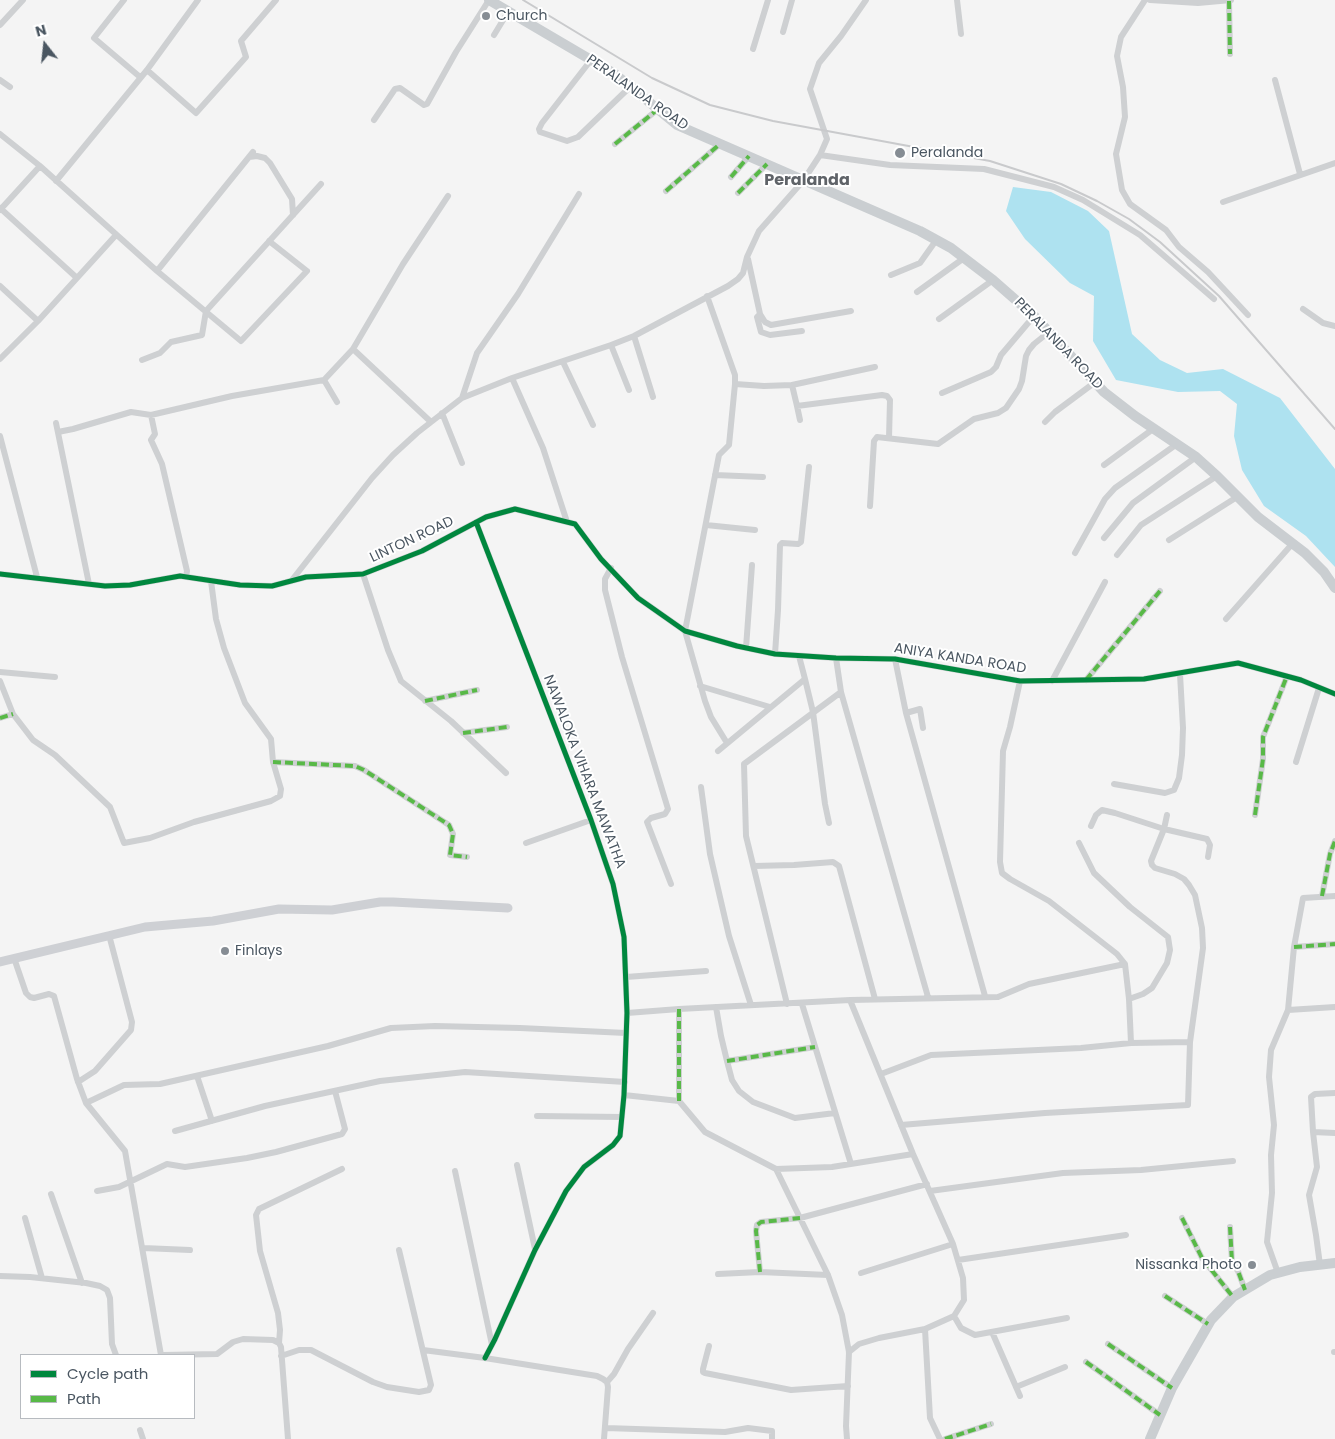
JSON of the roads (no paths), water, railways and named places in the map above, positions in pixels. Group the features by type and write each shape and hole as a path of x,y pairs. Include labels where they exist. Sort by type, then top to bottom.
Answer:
{"main road":[{"name":"PERALANDA ROAD","path":"489,0 592,60 631,86 677,125 937,239 993,280 1034,316 1094,383 1118,404 1196,457 1258,517 1306,553 1324,572 1335,588"},
{"path":"1150,1439 1172,1388 1208,1324 1233,1297 1270,1275 1300,1267 1335,1263"}],"street":[{"path":"124,0 94,38 140,77"},
{"path":"56,181 147,70 198,0"},
{"path":"147,70 196,113 246,57 241,41 276,0"},
{"path":"374,120 395,89 400,88 424,105 427,104 456,52 489,0"},
{"path":"752,49 768,0"},
{"path":"783,32 792,0"},
{"path":"292,580 372,478 393,455 462,398 512,378 611,346 634,336 706,296 728,286 743,273 747,257 759,231 803,181 820,155 827,140 810,89 820,64 866,0"},
{"path":"956,0 961,34"},
{"path":"1145,0 1121,37 1117,56 1123,87 1125,117 1116,154 1122,190 1130,204 1166,230 1179,247 1208,272 1248,315"},
{"path":"1150,0 1198,3 1230,0 1230,54"},
{"path":"0,26 19,1"},
{"path":"494,35 508,12"},
{"path":"592,60 542,123 539,129 540,132 567,142 578,137 631,86"},
{"path":"0,80 10,87"},
{"path":"1275,80 1300,174"},
{"path":"615,144 657,110"},
{"path":"0,134 40,166 157,271 241,341 307,271 270,241"},
{"path":"666,192 720,144"},
{"path":"157,271 251,155 265,158 270,164 292,198 293,215"},
{"path":"820,155 890,165 984,169 1054,187 1083,200 1140,235 1214,299"},
{"path":"731,177 749,156"},
{"path":"1223,202 1335,163"},
{"path":"738,193 768,164"},
{"path":"40,166 0,209 77,278"},
{"path":"142,360 160,353 171,342 202,334 206,311 321,184"},
{"path":"462,398 477,354 518,294 579,194"},
{"path":"58,432 131,412 151,415 232,396 324,380 352,348 403,264 448,196"},
{"path":"0,359 38,321 116,235"},
{"path":"891,275 920,263 937,239"},
{"path":"747,257 760,314 765,322 771,325 851,311"},
{"path":"917,292 964,258"},
{"path":"939,319 993,280"},
{"path":"0,286 38,321"},
{"path":"706,296 735,374 735,384 729,445 719,455 685,631 700,686 711,717 727,743"},
{"path":"1303,309 1324,323 1335,326"},
{"path":"760,314 757,317 761,332 770,336 802,331"},
{"path":"942,393 991,372 996,367 1001,354 1034,316"},
{"path":"870,506 874,441 877,437 938,444 974,419 998,413 1006,408 1019,389 1026,356 1034,344 1049,332"},
{"path":"634,336 653,396"},
{"path":"611,346 629,390"},
{"path":"352,348 431,422"},
{"path":"563,362 593,425"},
{"path":"735,384 792,385 875,367"},
{"path":"512,378 543,448 567,522"},
{"path":"324,380 337,402"},
{"path":"1045,422 1055,412 1094,383"},
{"path":"792,385 800,420"},
{"path":"797,406 882,395 887,396 890,400 889,438"},
{"path":"442,413 462,463"},
{"path":"151,415 155,434 151,440 162,464 187,571 186,577"},
{"path":"56,423 89,584"},
{"path":"1104,465 1153,429"},
{"path":"0,436 37,577"},
{"path":"1075,553 1105,499 1115,488 1178,444"},
{"path":"1104,538 1133,503 1196,457"},
{"path":"775,654 780,545 782,543 800,544 801,542 809,467"},
{"path":"715,475 763,476"},
{"path":"1117,555 1141,525 1217,476"},
{"path":"1169,540 1237,497"},
{"name":"ANIYA KANDA ROAD","path":"476,522 486,516 515,510 575,524 601,559 638,598 685,631 775,654 896,659 1020,681 1144,679 1238,663 1287,676 1335,694"},
{"name":"LINTON ROAD","path":"0,574 105,586 130,585 180,576 240,585 272,586 320,575 363,574 422,551 476,522"},
{"name":"NAWALOKA VIHARA MAWATHA","path":"476,522 592,820 614,884 624,937 627,1013 624,1095 620,1136 613,1145 584,1167 566,1191 535,1250 485,1358"},
{"path":"706,525 755,530"},
{"path":"1226,620 1293,543"},
{"path":"746,648 752,565"},
{"path":"611,568 605,579 605,590 622,658 668,809 665,814 651,818 647,822 670,884"},
{"path":"363,574 388,650 401,681 451,721 506,773"},
{"path":"0,681 13,714 33,740 55,756 110,807 124,843 150,838 194,822 272,801 280,796 281,789 274,762 271,739 245,703 224,648 216,619 211,581"},
{"path":"1052,680 1105,582"},
{"path":"1086,680 1160,591"},
{"path":"799,656 813,712 829,823"},
{"path":"836,658 841,692 928,997"},
{"path":"896,659 906,713 985,996"},
{"path":"0,672 55,677"},
{"path":"1114,784 1165,793 1174,790 1181,762 1183,728 1180,674"},
{"path":"1255,815 1263,759 1263,737 1287,676"},
{"path":"718,751 804,679"},
{"path":"1020,681 1003,751 1000,862 1002,873 1049,901 1117,954 1125,964 1131,1043"},
{"path":"700,686 770,707"},
{"path":"1296,762 1319,688"},
{"path":"425,701 477,690"},
{"path":"787,1004 746,836 744,764 841,692"},
{"path":"906,713 920,709 923,728"},
{"path":"0,718 13,714"},
{"path":"463,733 507,727"},
{"path":"274,762 355,766 364,770 449,825 453,834 450,855 466,857"},
{"path":"701,787 710,854 730,936 751,1005"},
{"path":"1091,826 1096,815 1102,810 1164,829 1207,839 1210,845 1208,857"},
{"path":"901,1125 1188,1104 1190,1042 1203,948 1202,928 1195,896 1189,885 1175,874 1152,865 1151,861 1164,829 1167,815"},
{"path":"526,843 592,820"},
{"path":"1322,896 1330,854 1335,840"},
{"path":"1079,843 1094,873 1130,907 1168,937 1170,950 1167,962 1152,988 1143,994 1129,999"},
{"path":"754,866 833,862 839,866 875,999"},
{"path":"1278,1273 1267,1242 1272,1193 1271,1154 1274,1126 1269,1077 1271,1050 1288,1010 1294,947 1303,898 1335,896"},
{"path":"0,962 145,927 213,921 279,910 338,910 380,902 508,908"},
{"path":"78,1082 95,1071 131,1030 132,1022 109,935"},
{"path":"1294,947 1335,944"},
{"path":"14,958 26,992 30,997 34,998 49,994 54,996 78,1082 86,1103 126,1150 162,1354"},
{"path":"627,1013 850,1000 998,996 1029,984 1125,964"},
{"path":"626,977 706,971"},
{"path":"849,1352 859,1344 925,1329 954,1316 964,1300 963,1278 953,1244 913,1154 850,1000"},
{"path":"802,1004 851,1164"},
{"path":"716,1007 720,1036 732,1080 739,1091 753,1102 795,1118 835,1113"},
{"path":"1288,1010 1335,1007"},
{"path":"679,1009 679,1102 705,1132 776,1169 832,1168 913,1154"},
{"path":"86,1103 124,1085 160,1084 328,1046 391,1028 435,1026 626,1033"},
{"path":"881,1074 931,1056 1081,1048 1131,1043 1190,1042"},
{"path":"727,1061 815,1047"},
{"path":"175,1131 265,1106 380,1081 465,1072 624,1082"},
{"path":"197,1076 212,1121"},
{"path":"97,1192 119,1187 167,1164 185,1168 247,1158 342,1134 345,1129 335,1091"},
{"path":"1320,1265 1309,1195 1317,1166 1311,1097 1315,1094 1335,1093"},
{"path":"624,1095 679,1102"},
{"path":"537,1116 622,1117"},
{"path":"1313,1132 1335,1133"},
{"path":"930,1191 1063,1173 1141,1170 1233,1161"},
{"path":"517,1165 535,1250"},
{"path":"288,1439 281,1356 278,1343 280,1330 278,1314 260,1251 256,1215 259,1209 342,1168"},
{"path":"776,1169 828,1275 842,1315 849,1352 847,1439"},
{"path":"456,1171 492,1345"},
{"path":"760,1272 757,1225 761,1222 800,1218 927,1184"},
{"path":"51,1194 82,1283"},
{"path":"24,1218 42,1278"},
{"path":"1182,1218 1202,1258 1233,1297"},
{"path":"1230,1227 1232,1262 1238,1271 1245,1290"},
{"path":"958,1260 1126,1235"},
{"path":"861,1273 953,1244"},
{"path":"143,1248 190,1250"},
{"path":"281,1356 299,1350 311,1350 373,1382 387,1387 419,1392 430,1390 431,1385 399,1250"},
{"path":"718,1274 760,1272 828,1275"},
{"path":"0,1276 42,1278 82,1283 100,1286 107,1290 110,1298 112,1344 116,1354"},
{"path":"1165,1296 1208,1324"},
{"path":"604,1439 607,1382 653,1313"},
{"path":"954,1316 961,1328 975,1335 1067,1318"},
{"path":"925,1329 930,1418 940,1439"},
{"path":"992,1332 1020,1396"},
{"path":"195,1354 217,1354 233,1342 242,1339 273,1340 278,1343"},
{"path":"1108,1344 1172,1388"},
{"path":"709,1346 703,1369 703,1372 706,1373 791,1390 848,1386"},
{"path":"423,1350 597,1376 607,1382"},
{"path":"1086,1362 1160,1415"},
{"path":"1016,1387 1065,1367"},
{"path":"945,1439 992,1424"},
{"path":"606,1428 725,1432 748,1428 772,1431 772,1439"},
{"path":"140,1430 143,1439"}],"water":[{"path":"1013,187 1051,192 1088,211 1109,231 1132,334 1160,360 1187,373 1223,369 1280,398 1335,469 1335,567 1306,536 1264,506 1242,470 1234,436 1237,404 1220,391 1178,392 1116,380 1093,341 1094,296 1070,283 1025,239 1006,211"}],"railway":[{"path":"523,0 652,78 710,105 773,121 990,161 1061,184 1097,201 1129,219 1160,242 1219,296 1335,429"}],"place":[{"name":"Church","path":"486,16"},
{"name":"Peralanda","path":"900,153"},
{"name":"Finlays","path":"225,951"},
{"name":"Nissanka Photo","path":"1252,1265"}],"district":[{"name":"Peralanda","path":"807,181"}]}
